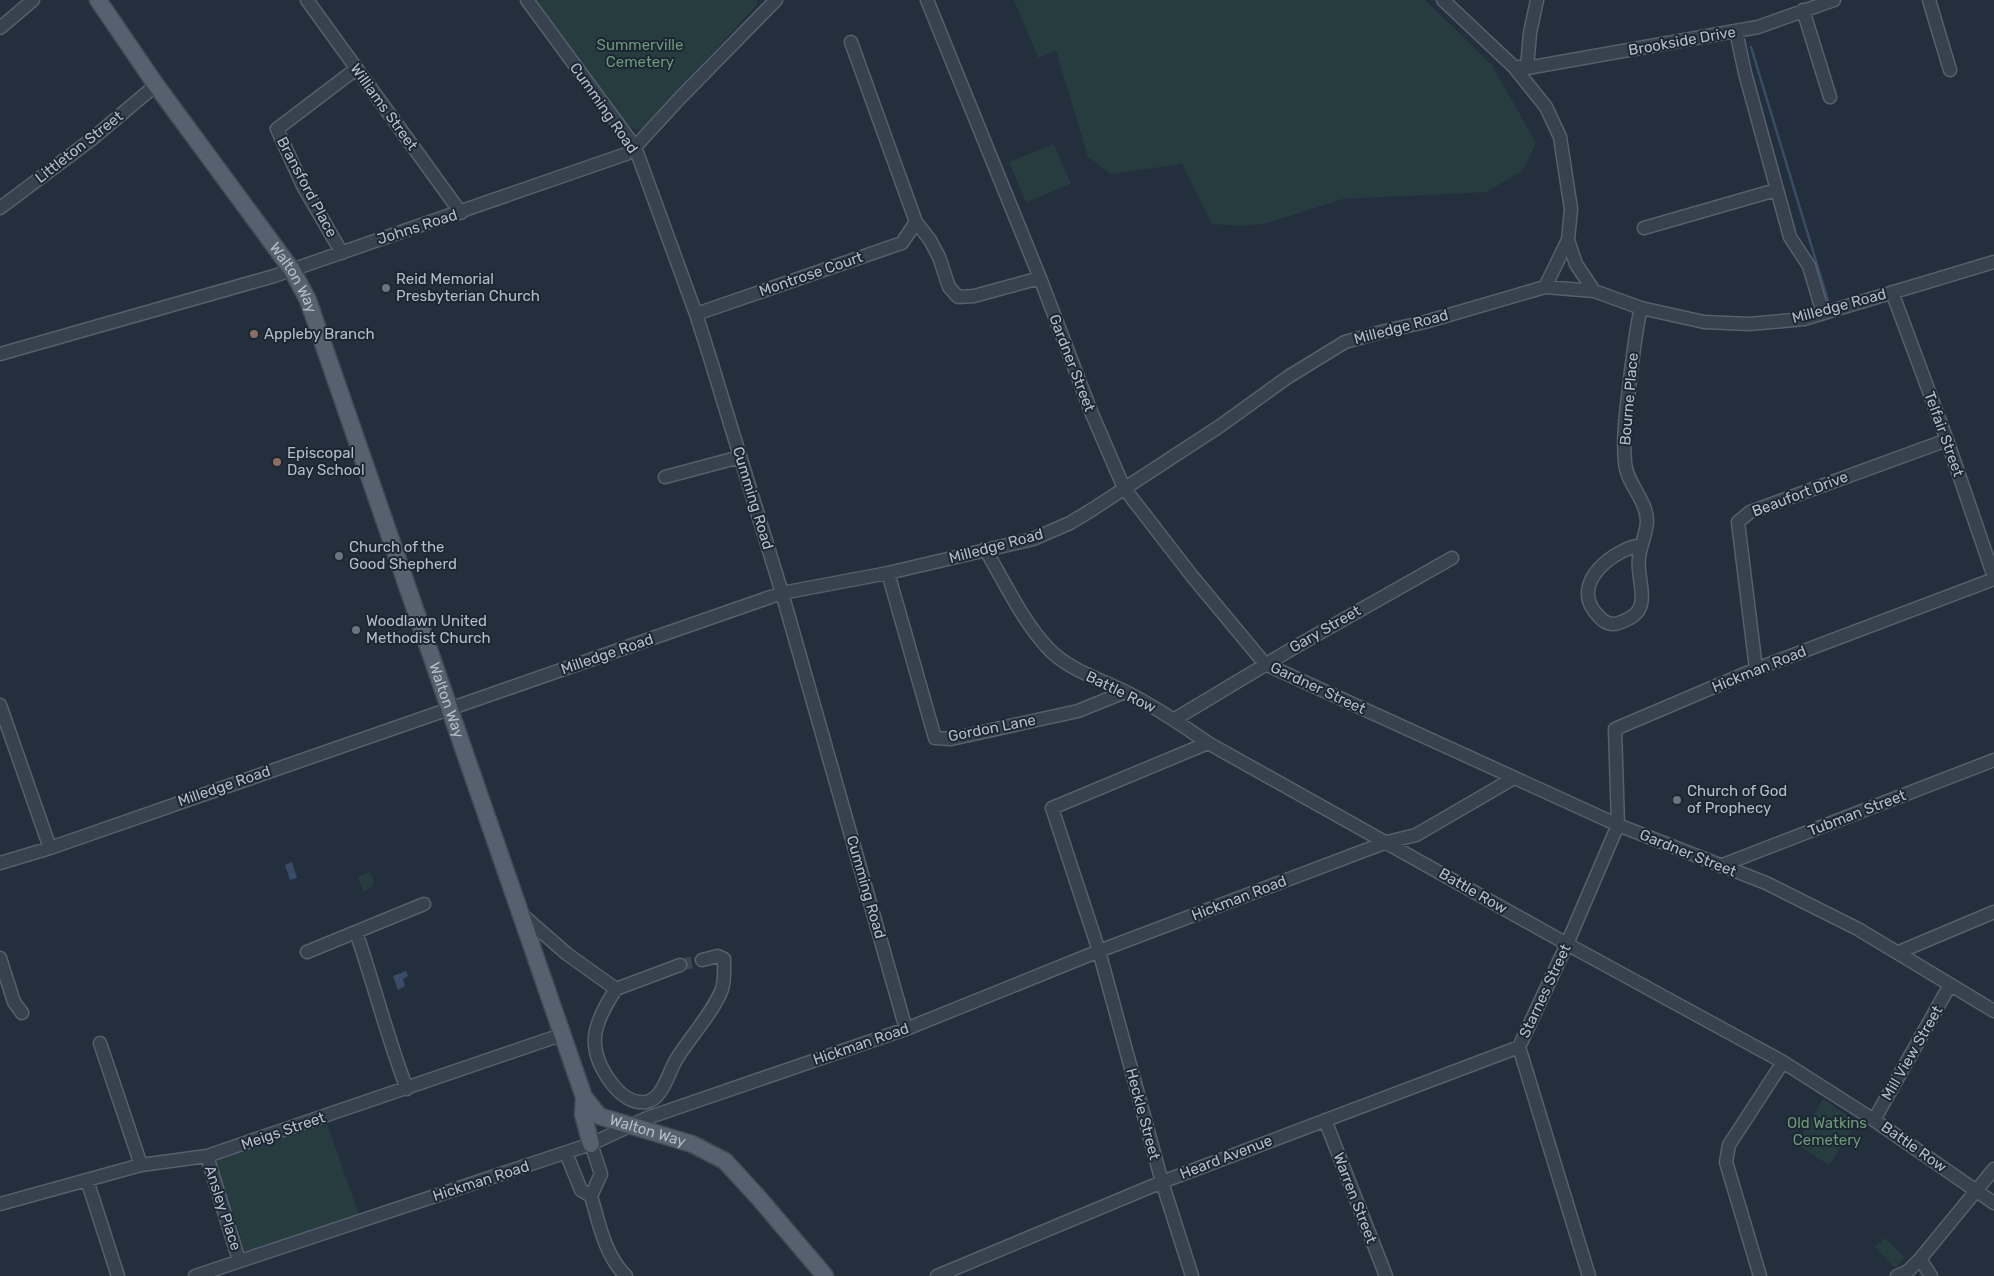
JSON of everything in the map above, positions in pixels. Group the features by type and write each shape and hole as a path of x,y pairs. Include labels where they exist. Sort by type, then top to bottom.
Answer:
{"main road":[{"name":"Walton Way","path":"98,0 156,85 292,270 308,300 518,912 584,1097 599,1116 692,1144 725,1161 825,1276"},
{"path":"584,1097 582,1114 591,1144"}],"street":[{"path":"0,28 33,0"},
{"name":"Williams Street","path":"307,0 461,213"},
{"name":"Cumming Road","path":"527,0 636,148 696,314 782,593 906,1029"},
{"name":"Gardner Street","path":"927,0 1040,278 1081,388 1124,488 1192,576 1265,664 1618,825 1766,883 1858,929 1899,952 1950,986 1994,1011"},
{"path":"1443,0 1521,67 1546,107 1560,137 1571,209 1568,240 1545,287"},
{"path":"1521,67 1537,0"},
{"name":"Brookside Drive","path":"1521,67 1758,27 1834,0"},
{"path":"1929,0 1950,70"},
{"name":"Johns Road","path":"0,354 292,270 461,213 626,154 636,148 770,2"},
{"path":"1803,10 1830,97"},
{"path":"1736,31 1744,73 1790,237 1809,266 1823,313"},
{"path":"851,42 916,222 930,240 949,287 958,297 974,296 1040,278"},
{"name":"Bransford Place","path":"342,253 303,186 277,129 356,69"},
{"name":"Littleton Street","path":"0,208 92,139 156,85"},
{"path":"1644,228 1776,190"},
{"name":"Montrose Court","path":"696,314 902,243 916,222"},
{"path":"1568,240 1576,264 1594,291"},
{"name":"Milledge Road","path":"0,863 50,848 782,593 888,573 1033,539 1070,523 1220,426 1288,377 1345,342 1425,322 1545,287 1594,291 1641,308 1704,322 1749,324 1804,319 1994,262"},
{"name":"Telfair Street","path":"1892,292 1947,440 1994,578"},
{"name":"Bourne Place","path":"1641,308 1634,335 1624,434 1625,464 1631,485 1644,506 1647,522 1641,545 1638,569 1643,602 1637,614 1614,624 1603,621 1591,606 1587,590 1593,574 1628,547 1641,545"},
{"name":"Beaufort Drive","path":"1756,669 1738,522 1750,512 1947,440"},
{"path":"665,477 740,457"},
{"name":"Battle Row","path":"985,549 1024,616 1046,646 1072,668 1125,692 1175,719 1208,743 1567,944 1783,1062 1874,1120 1994,1203"},
{"name":"Gary Street","path":"1175,719 1265,664 1452,558"},
{"name":"Gordon Lane","path":"888,573 935,738 951,739 1078,711 1125,692"},
{"name":"Hickman Road","path":"1618,825 1615,729 1756,669 1994,578"},
{"path":"0,705 50,848"},
{"path":"1099,951 1052,808 1208,743"},
{"name":"Tubman Street","path":"1720,866 1994,760"},
{"name":"Hickman Road","path":"195,1276 566,1153 591,1144 647,1118 906,1029 1099,951 1387,842 1416,835 1514,778"},
{"name":"Starnes Street","path":"1589,1276 1519,1047 1567,944 1618,825"},
{"path":"308,952 424,904"},
{"path":"518,912 567,954 616,989"},
{"path":"1899,952 1994,912"},
{"path":"356,932 379,1002 388,1039 407,1089"},
{"name":"Heckle Street","path":"1099,951 1162,1182 1192,1276"},
{"path":"680,965 616,989 604,1006 596,1030 594,1054 604,1074 620,1093 636,1102 647,1102 656,1098 676,1060 722,990 724,959 718,956 702,960"},
{"path":"0,958 14,1002 22,1012"},
{"name":"Mill View Street","path":"1874,1120 1950,986"},
{"name":"Meigs Street","path":"0,1204 141,1165 207,1156 561,1036"},
{"path":"100,1043 141,1165"},
{"name":"Heard Avenue","path":"938,1276 1162,1182 1519,1047"},
{"path":"1760,1276 1726,1162 1729,1145 1783,1062"},
{"path":"647,1102 647,1118"},
{"name":"Warren Street","path":"1325,1120 1386,1276"},
{"path":"591,1144 601,1174 591,1196"},
{"path":"566,1153 581,1190 591,1196 607,1246 618,1269 626,1276"},
{"name":"Ansley Place","path":"207,1156 239,1260"},
{"path":"1897,1276 1908,1271 1920,1259 1994,1169"},
{"path":"87,1180 118,1276"},
{"path":"1920,1259 1931,1276"}],"green space":[{"name":"Summerville Cemetery","path":"535,0 757,0 757,5 644,127 637,130 627,126"},
{"path":"1014,0 1425,0 1492,65 1536,143 1523,170 1487,192 1343,199 1268,223 1244,226 1212,224 1182,164 1111,174 1088,157 1056,51 1038,58"},
{"path":"1054,144 1071,184 1026,202 1009,162"},
{"path":"370,872 374,882 371,888 363,891 358,877"},
{"name":"Old Watkins Cemetery","path":"1823,1099 1857,1122 1829,1165 1796,1144"},
{"path":"327,1123 359,1215 245,1251 216,1161"},
{"path":"1885,1238 1905,1258 1895,1268 1875,1247"}],"water":[{"path":"292,862 297,878 290,880 285,865"},
{"path":"406,971 408,976 403,979 405,986 398,990 393,976"}],"waterway":[{"path":"1751,47 1830,307"}],"tunnel":[{"path":"680,965 702,960"}],"place":[{"name":"Reid Memorial Presbyterian Church","path":"386,288"},
{"name":"Appleby Branch","path":"254,334"},
{"name":"Episcopal Day School","path":"277,462"},
{"name":"Church of the Good Shepherd","path":"339,556"},
{"name":"Woodlawn United Methodist Church","path":"356,630"},
{"name":"Church of God of Prophecy","path":"1677,800"}]}
